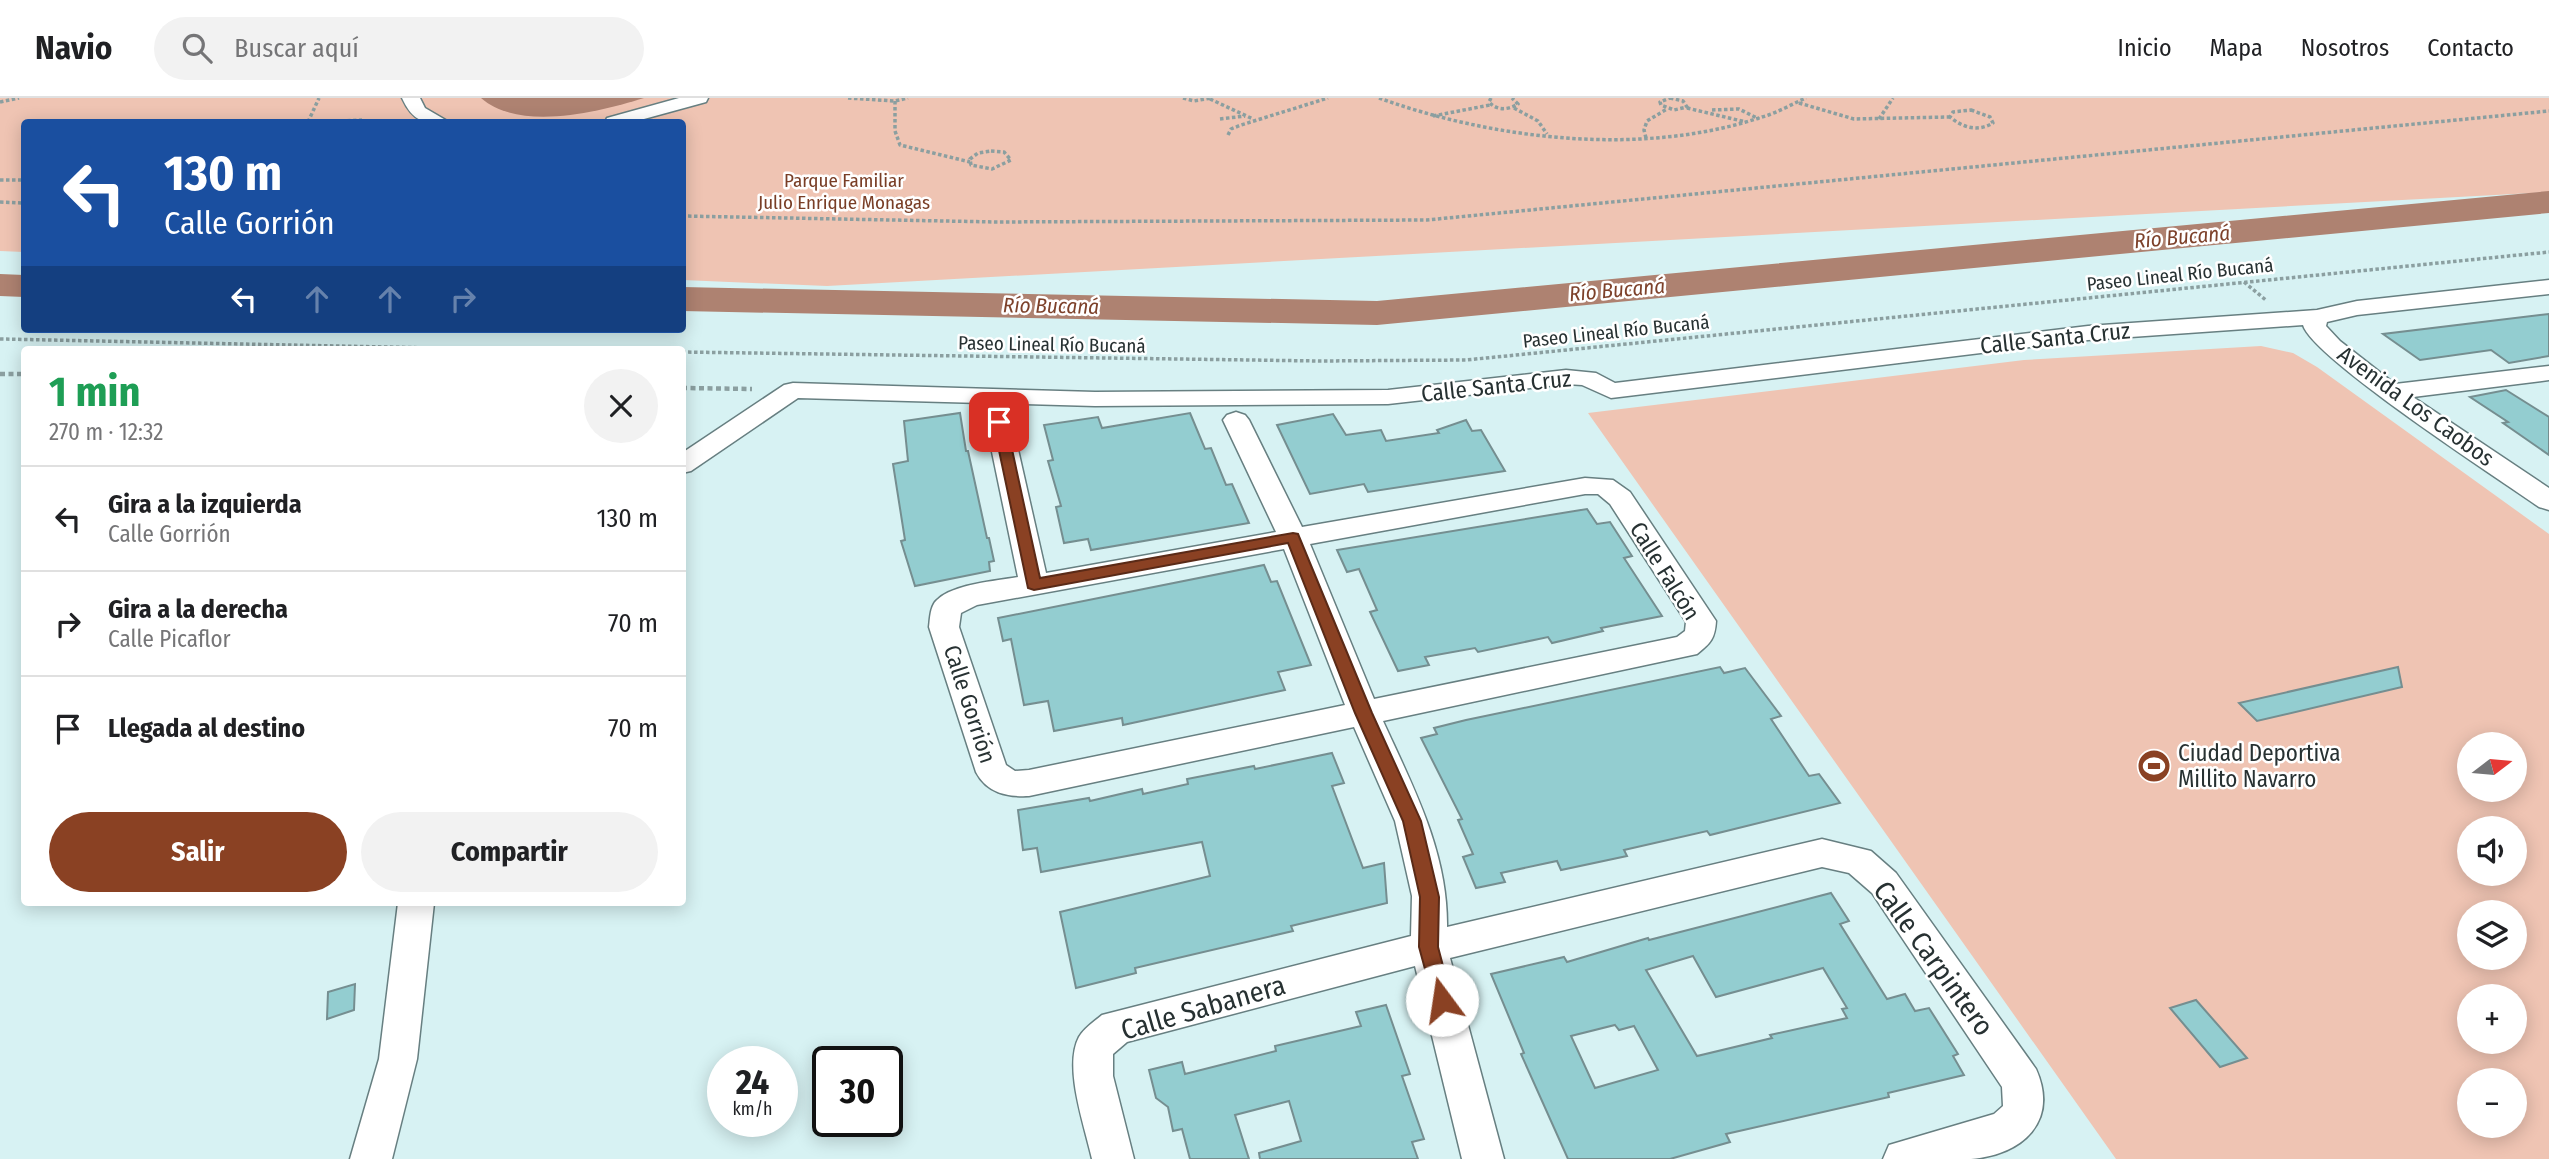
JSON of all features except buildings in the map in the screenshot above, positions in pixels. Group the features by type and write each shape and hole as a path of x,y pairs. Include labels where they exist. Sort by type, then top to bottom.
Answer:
{"street":[{"path":"411,98 417,111 434,119"},
{"path":"625,119 699,98"},
{"name":"Avenida Los Caobos","path":"2549,287 2357,308 2317,317 2315,327 2332,346 2390,392 2549,501"},
{"name":"Calle Santa Cruz","path":"793,390 1095,400 1388,397 1587,377 1611,391 2088,332 2317,317"},
{"path":"2390,392 2549,373"},
{"path":"2524,375 2549,391"},
{"path":"686,462 793,390"},
{"path":"1236,420 1293,538 1364,713 1412,821 1430,897 1429,947 1483,1159"},
{"path":"999,422 1034,584"},
{"name":"Calle Falcón","path":"1293,538 1585,486 1604,486 1620,498 1701,621 1700,636 1686,646 1364,713"},
{"name":"Calle Gorrión","path":"1293,538 970,596 947,607 944,627 992,772 1009,784 1028,783 1364,713"},
{"name":"Calle Carpintero","path":"1429,947 1822,853 1859,861 1884,883 2022,1082 2023,1114 2007,1130 1904,1159"},
{"path":"371,1159 398,1059 416,906"},
{"name":"Calle Sabanera","path":"1113,1159 1093,1076 1094,1046 1116,1027 1429,947"}],"path":[{"path":"0,102 19,98"},
{"path":"308,119 319,98"},
{"path":"843,105 849,98 908,98"},
{"path":"1183,98 1194,101 1211,99 1255,120"},
{"path":"1228,135 1230,128 1328,98"},
{"path":"1379,98 1458,123 1598,138 1646,138 1747,122 1806,98"},
{"path":"1490,105 1491,98"},
{"path":"1513,98 1518,104 1513,108"},
{"path":"1668,109 1660,103 1669,98 1682,101 1686,107"},
{"path":"1878,120 1893,98"},
{"path":"895,100 895,131 900,145 970,162 974,167 986,170 1005,166 1011,160 1008,154 991,151 978,153 970,162"},
{"path":"1798,103 1847,117 1878,120 1950,117 1962,125 1976,128 1988,127 1993,123 1990,117 1971,110 1953,112 1950,117"},
{"path":"1432,116 1490,105 1513,108 1538,121 1547,134"},
{"path":"1646,138 1644,130 1647,121 1668,109 1686,107 1747,122"},
{"path":"1704,110 1739,109 1759,119"},
{"path":"686,216 996,222 1427,220 2549,111"},
{"path":"1220,119 1245,116"},
{"path":"1266,117 1274,121"},
{"path":"1597,130 1598,138"},
{"path":"0,180 21,180"},
{"path":"0,202 21,203"},
{"name":"Paseo Lineal Río Bucaná","path":"686,352 1320,361 1466,360 2549,252"},
{"path":"0,339 339,346"},
{"path":"0,374 21,374"},
{"path":"686,388 793,390"}],"green space":[{"name":"Parque Familiar Julio Enrique Monagas","path":"0,98 2549,98 2549,192 827,286 686,280 686,119 21,119 21,252 0,251"},
{"name":"Ciudad Deportiva Millito Navarro","path":"2261,346 2293,353 2317,367 2549,534 2549,1159 2116,1159 1588,413 2024,360"}],"shaded area":[{"path":"481,98 644,98 583,113 538,117 497,108"}],"waterway":[{"name":"Río Bucaná","path":"686,299 1377,313 2549,202"},
{"name":"Río Bucaná","path":"0,285 21,286"}],"place":[{"name":"Ciudad Deportiva Millito Navarro","path":"2154,766"}],"route":[{"path":"999,422 1034,584 1293,538 1364,713 1412,821 1430,897 1429,947 1442,1000"}]}
